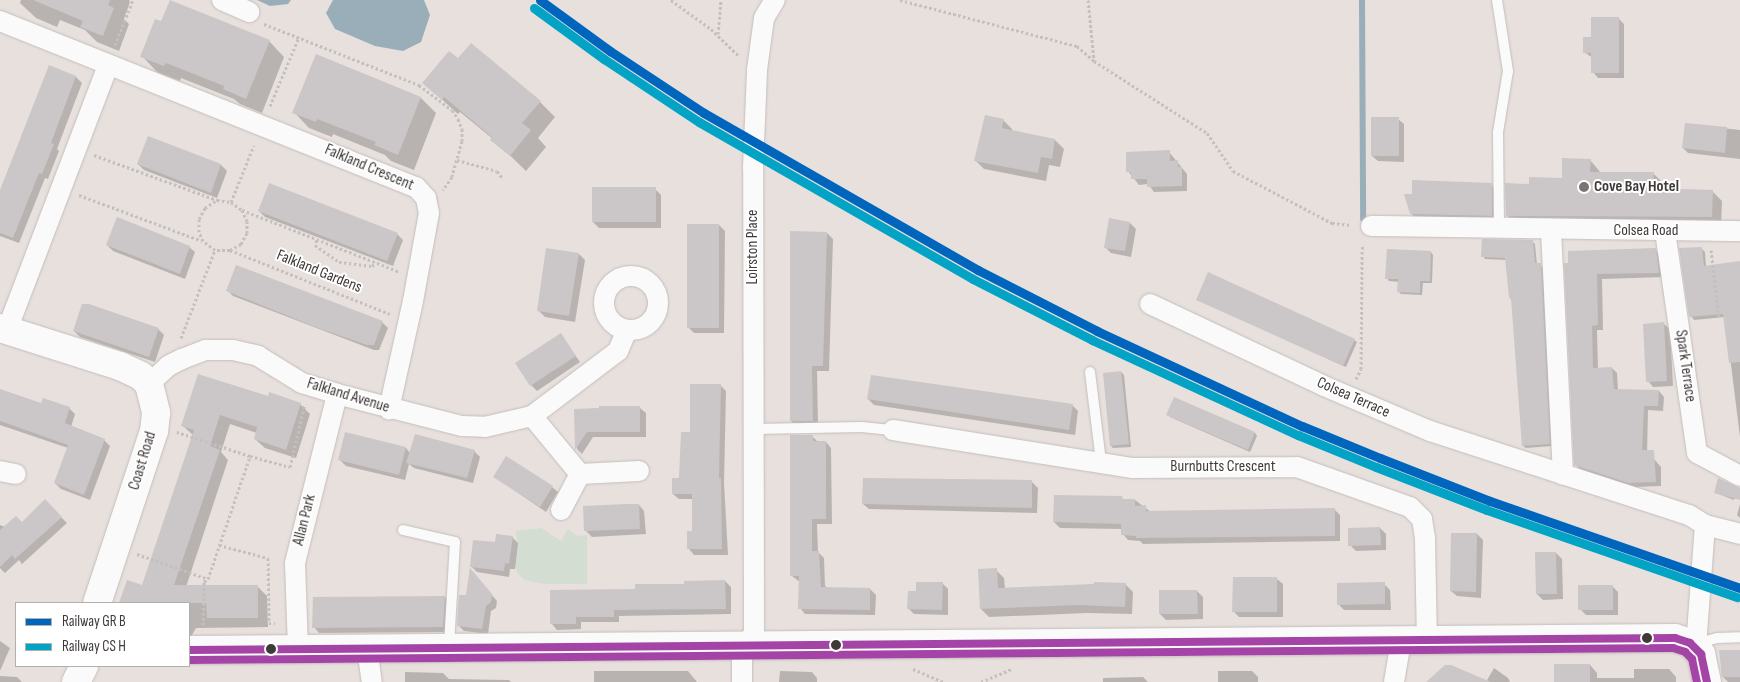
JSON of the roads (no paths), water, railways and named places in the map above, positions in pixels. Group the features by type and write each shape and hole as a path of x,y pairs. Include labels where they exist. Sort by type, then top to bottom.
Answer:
{"street":[{"path":"222,0 249,12"},
{"name":"Loirston Place","path":"742,682 742,655 745,645 754,632 753,167 757,74 764,18 775,0"},
{"name":"Falkland Crescent","path":"0,21 403,180 416,187 426,198 429,213 413,301 389,408"},
{"path":"108,65 4,329 120,366 141,376 149,384"},
{"name":"Colsea Road","path":"1371,226 1551,230 1740,231"},
{"path":"1551,230 1563,476 1689,515 1704,525 1740,534"},
{"name":"Spark Terrace","path":"1665,230 1697,453 1740,476"},
{"name":"Colsea Terrace","path":"1150,304 1346,396 1430,431 1563,476"},
{"name":"Falkland Avenue","path":"149,384 168,366 182,358 206,350 232,350 258,356 302,382 337,394 462,426 485,427 532,416 618,351 626,330"},
{"name":"Coast Road","path":"97,602 155,425 156,413 149,384"},
{"name":"Allan Park","path":"297,637 295,562 337,394"},
{"path":"532,416 580,474"},
{"name":"Burnbutts Crescent","path":"893,430 1132,468 1298,467 1410,507 1422,519 1425,539 1414,641 1394,682"},
{"path":"580,474 639,471"},
{"path":"561,510 580,474"},
{"path":"1696,648 1704,525"},
{"path":"190,650 297,637 367,648 1675,638 1683,640 1696,648 1705,664 1707,682"},
{"path":"367,648 372,682"},
{"path":"76,682 84,667"}],"lane":[{"path":"1497,0 1508,71 1498,132 1499,229"},
{"path":"1090,372 1101,462"},
{"path":"754,429 862,427 893,430"},
{"path":"403,530 455,542 449,648"},
{"path":"1696,648 1706,641 1717,638 1740,637"}],"water":[{"path":"257,0 291,0 288,4 270,6"},
{"path":"333,0 424,0 430,15 421,42 403,51 375,46 335,29 326,13"}],"waterway":[{"path":"1362,0 1363,219"}],"place":[{"name":"Cove Bay Hotel","path":"1584,187"}]}
